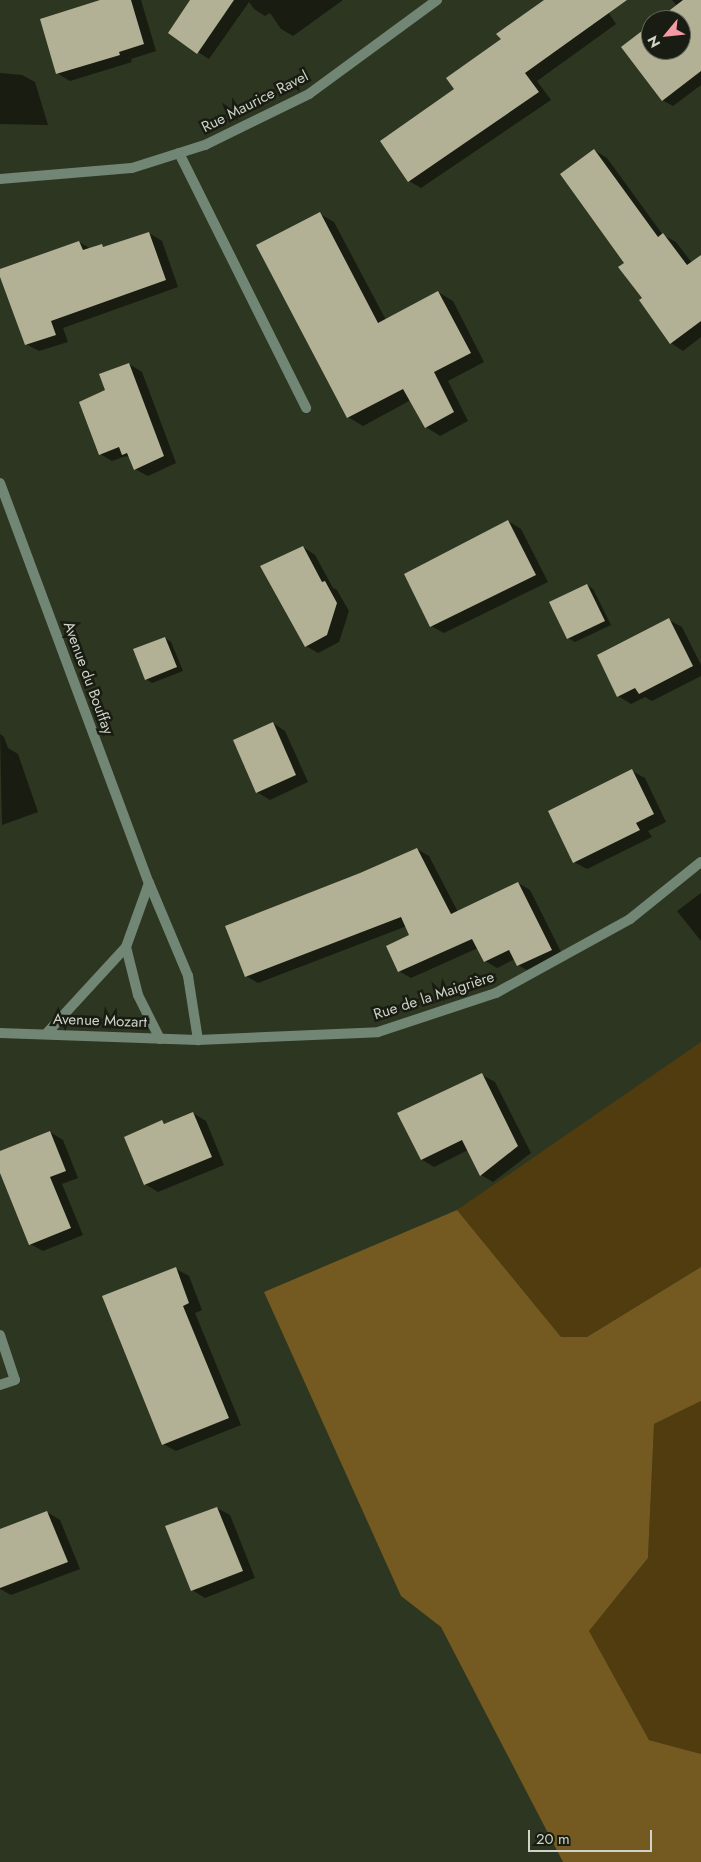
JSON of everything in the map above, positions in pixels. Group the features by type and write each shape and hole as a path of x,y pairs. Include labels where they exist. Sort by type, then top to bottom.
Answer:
{"street":[{"name":"Rue Maurice Ravel","path":"0,179 132,168 205,145 309,94 436,0"},
{"path":"179,153 306,408"},
{"name":"Avenue du Bouffay","path":"0,483 149,883 188,976 198,1040"},
{"name":"Rue de la Maigrière","path":"198,1040 378,1032 496,993 630,920 701,862"},
{"path":"46,1034 126,947 149,883"},
{"path":"126,947 138,995 160,1039"},
{"name":"Avenue Mozart","path":"0,1033 198,1040"},
{"path":"0,1335 16,1380 0,1386"}],"shaded area":[{"path":"701,1042 701,1267 587,1337 561,1337 457,1210"},
{"path":"457,1210 561,1337 587,1337 701,1267 701,1401 654,1424 648,1558 589,1631 649,1740 701,1754 701,1862 563,1862 441,1627 401,1596 264,1292"},
{"path":"701,1401 701,1754 649,1740 589,1631 648,1558 654,1424"}],"building":[{"path":"100,0 131,0 144,44 119,52 120,55 56,74 40,19"},
{"path":"190,0 234,0 197,54 168,33"},
{"path":"544,0 627,0 525,73 539,92 408,182 380,141 454,89 446,78 501,39 496,34"},
{"path":"683,0 701,0 701,71 662,101 621,47 641,32 641,60 691,60 691,10 670,10"},
{"path":"594,149 658,237 663,233 687,265 701,255 701,321 670,344 639,300 642,298 618,267 624,263 560,174"},
{"path":"320,212 378,323 438,291 471,353 434,372 454,412 425,428 403,389 347,418 256,245"},
{"path":"149,232 166,280 51,321 56,335 25,345 0,277 0,269 79,241 83,250 102,244 103,247"},
{"path":"129,363 164,456 134,470 127,453 122,455 119,447 99,455 79,402 105,390 99,374"},
{"path":"508,520 536,575 430,627 404,574"},
{"path":"303,546 322,582 325,581 337,603 327,635 305,647 260,566"},
{"path":"587,584 605,621 567,639 549,602"},
{"path":"669,618 693,666 639,694 635,688 617,697 597,655"},
{"path":"165,637 177,667 145,680 133,649"},
{"path":"273,722 296,775 256,793 233,740"},
{"path":"632,769 654,814 636,823 640,830 573,863 548,811"},
{"path":"417,848 451,914 518,882 552,950 517,966 509,950 484,962 472,939 398,972 386,946 409,935 401,917 245,977 225,926 360,873"},
{"path":"482,1073 518,1146 480,1176 462,1140 421,1160 397,1113"},
{"path":"193,1112 212,1157 144,1185 124,1137 162,1120 164,1124"},
{"path":"50,1131 66,1171 50,1177 71,1228 29,1245 0,1173 0,1151"},
{"path":"176,1267 189,1303 183,1306 229,1418 162,1445 102,1296"},
{"path":"217,1507 243,1571 191,1591 165,1526"},
{"path":"47,1511 68,1562 0,1588 0,1529"}]}
